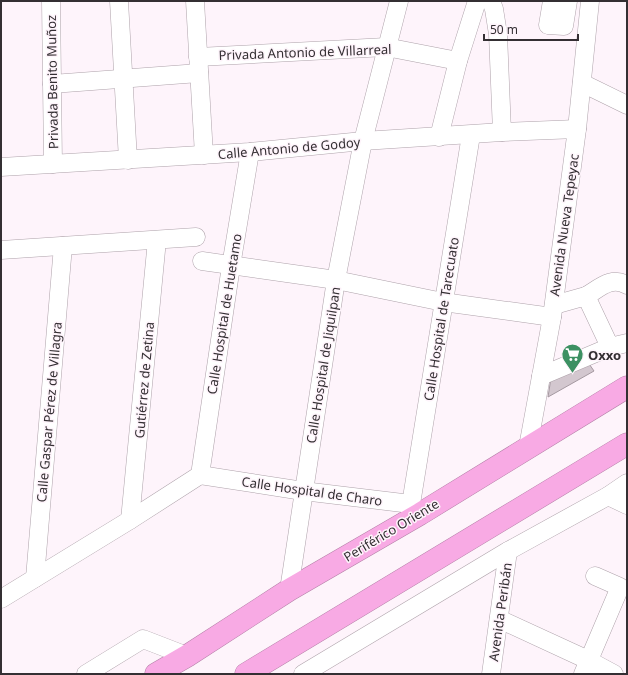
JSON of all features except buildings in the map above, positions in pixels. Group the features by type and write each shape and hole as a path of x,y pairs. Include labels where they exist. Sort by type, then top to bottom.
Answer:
{"highway":[{"name":"Periférico Oriente","path":"156,674 187,656 416,509 528,447 627,387"},
{"path":"246,674 627,444"}],"street":[{"name":"Privada Benito Muñoz","path":"51,1 53,164"},
{"path":"119,1 128,160"},
{"path":"195,1 204,155"},
{"name":"Calle Hospital de Jiquilpan","path":"289,590 336,280 363,141 399,1"},
{"path":"439,137 458,61 477,1"},
{"path":"491,1 494,9 498,34 502,132"},
{"path":"552,1 548,25 564,26 568,1"},
{"name":"Avenida Nueva Tepeyac","path":"528,447 553,311 577,129 590,1"},
{"path":"467,34 498,34"},
{"name":"Privada Antonio de Villarreal","path":"52,84 123,79 199,65 386,47 458,61"},
{"path":"582,83 627,105"},
{"name":"Calle Antonio de Godoy","path":"1,167 250,152 363,141 502,132 577,129"},
{"name":"Calle Hospital de Tarecuato","path":"416,509 443,302 471,135"},
{"name":"Calle Hospital de Huetamo","path":"200,475 231,266 250,152"},
{"path":"1,250 196,237"},
{"name":"Gutiérrez de Zetina","path":"130,520 157,240"},
{"name":"Calle Gaspar Pérez de Villagra","path":"35,578 63,246"},
{"path":"202,261 336,280 443,302 553,311 586,296 610,282 620,281 627,285"},
{"path":"541,376 618,345 586,296"},
{"path":"1,599 200,475"},
{"name":"Calle Hospital de Charo","path":"200,475 416,509"},
{"path":"303,674 508,551 627,484"},
{"path":"608,496 627,505"},
{"name":"Avenida Peribán","path":"491,674 508,551"},
{"path":"586,667 620,587 595,576"},
{"path":"499,619 586,667 614,674"},
{"path":"86,674 144,639 187,656"}],"place":[{"name":"Oxxo","path":"572,374"}]}
